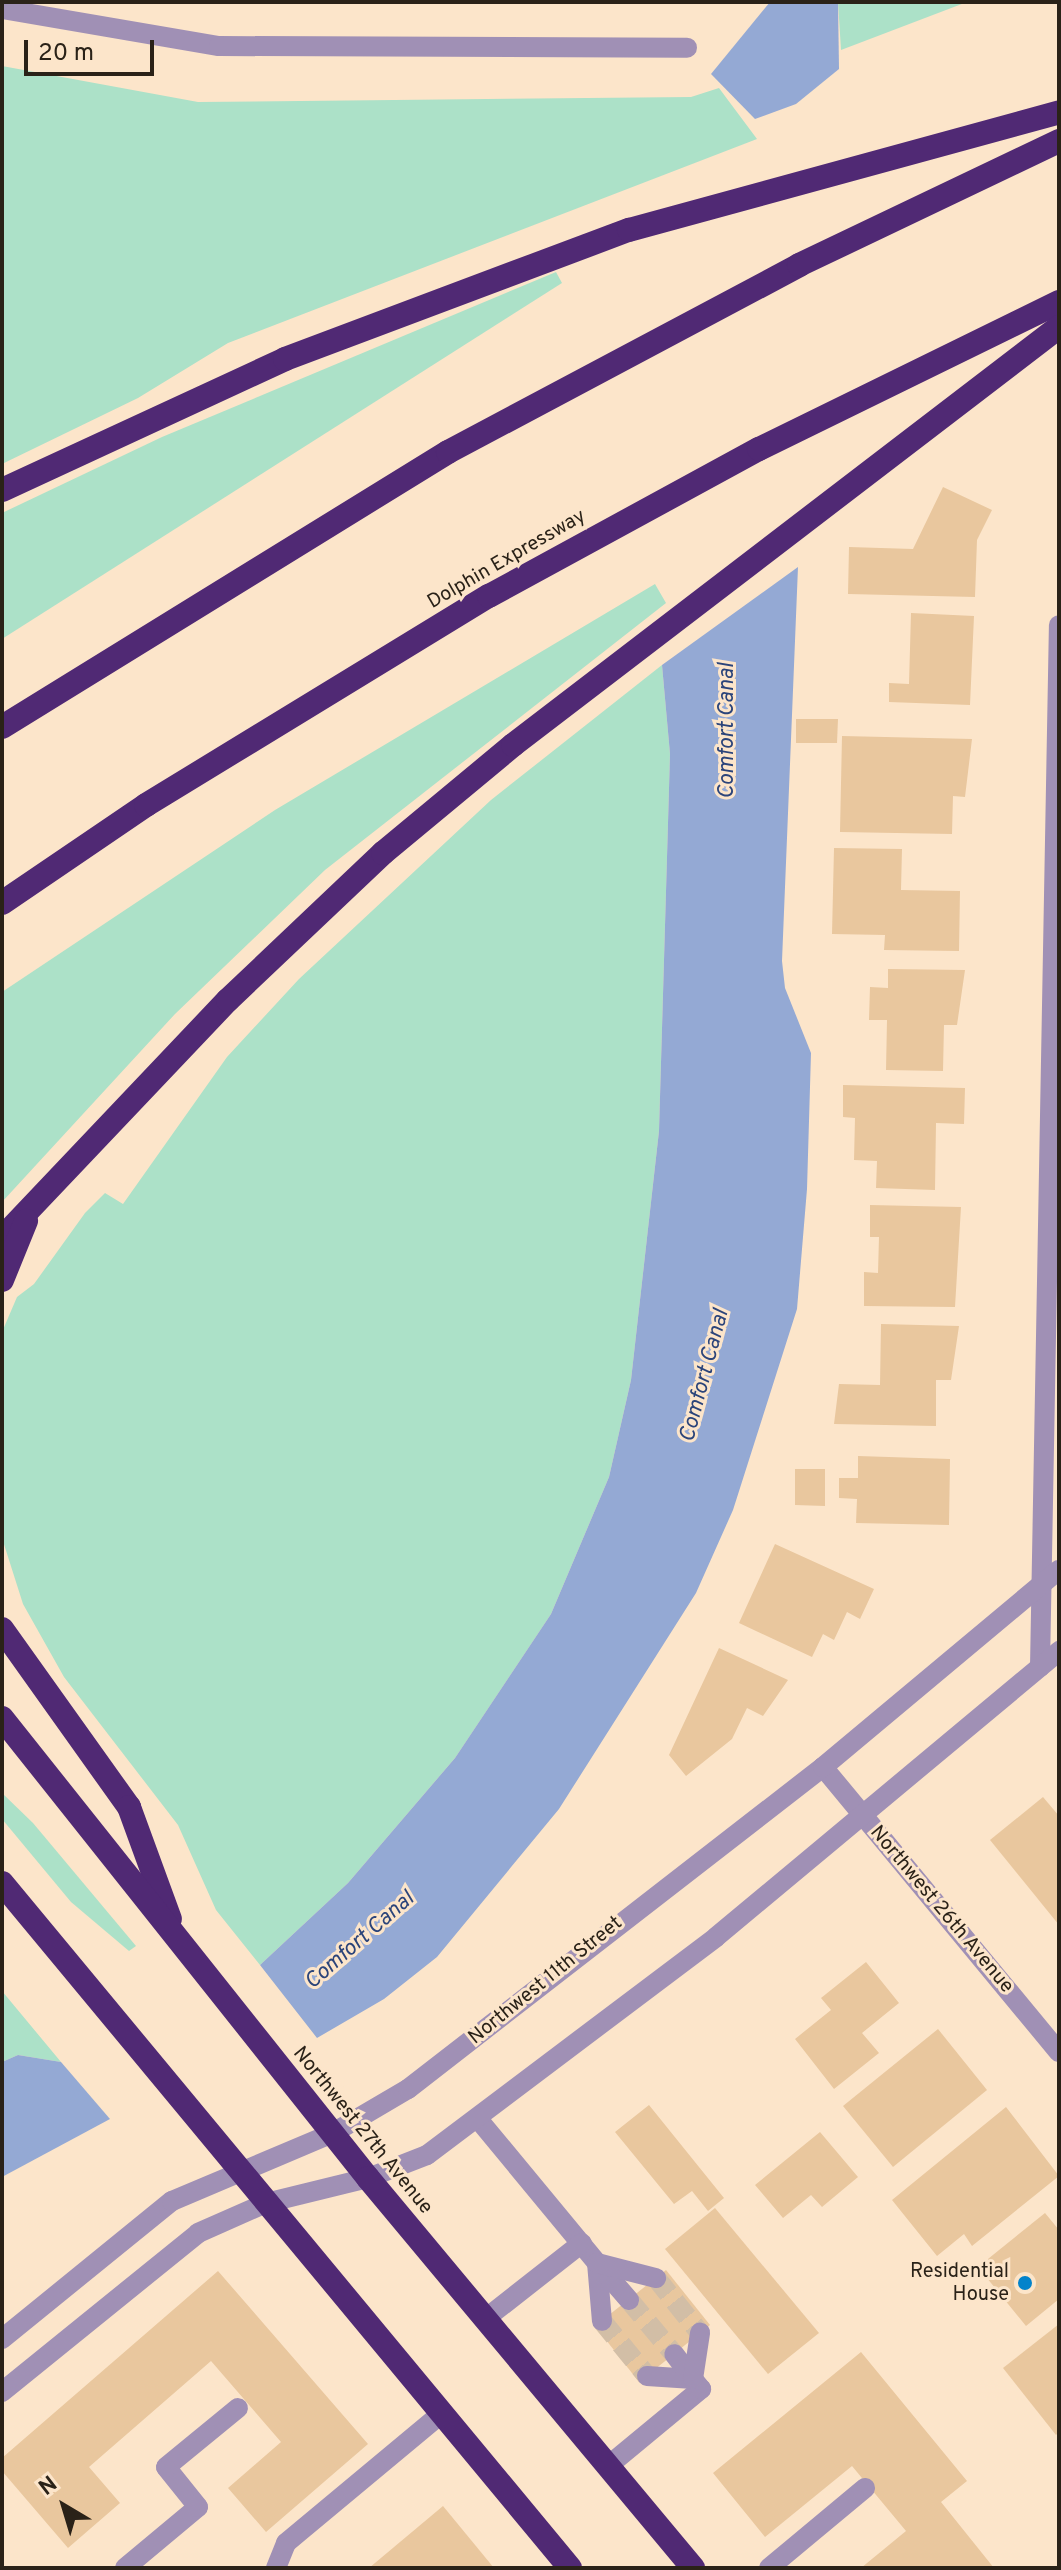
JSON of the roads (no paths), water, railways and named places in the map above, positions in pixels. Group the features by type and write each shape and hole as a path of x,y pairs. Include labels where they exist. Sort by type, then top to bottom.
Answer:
{"highway":[{"path":"2,490 285,359 629,230 1059,112"},
{"path":"2,727 448,452 785,272 1059,141"},
{"name":"Dolphin Expressway","path":"2,903 146,805 489,596 759,449 1059,302"},
{"path":"2,1238 27,1218 228,1000 383,853 525,735 1059,327"},
{"path":"2,1280 27,1218"},
{"path":"2,1629 129,1807 180,1943"},
{"name":"Northwest 27th Avenue","path":"2,1718 368,2178 693,2568"},
{"path":"2,1883 570,2568"}],"street":[{"path":"2,9 219,46 687,48"},
{"path":"1040,1667 1059,625"},
{"path":"1043,1393 1059,1418"},
{"name":"Northwest 11th Street","path":"2,2339 172,2201 240,2168 333,2133 446,2061 706,1852 823,1767 1059,1570"},
{"path":"2,2392 198,2233 266,2203 368,2178 427,2155 716,1937 1059,1651"},
{"name":"Northwest 26th Avenue","path":"823,1767 1059,2052"},
{"path":"478,2119 629,2300"},
{"path":"485,2319 582,2243"},
{"path":"597,2263 656,2278"},
{"path":"597,2263 602,2321"},
{"path":"693,2379 700,2333"},
{"path":"608,2466 701,2389 674,2354"},
{"path":"647,2376 693,2379"},
{"path":"125,2568 198,2507 166,2467 238,2408"},
{"path":"276,2568 286,2543 441,2414"},
{"path":"769,2568 865,2488"}],"water":[{"path":"770,2 838,2 839,69 796,104 755,119 711,74"},
{"name":"Comfort Canal","path":"798,567 782,961 785,988 811,1053 807,1189 797,1309 733,1510 696,1593 559,1809 437,1957 384,1999 317,2038 260,1965 348,1883 455,1758 551,1614 609,1477 631,1380 659,1131 670,754 662,665"},
{"path":"18,2055 61,2062 110,2119 2,2177 2,2062"}],"tunnel":[{"path":"656,2278 700,2333"},
{"path":"629,2300 674,2354"},
{"path":"602,2321 647,2376"}],"place":[{"name":"Residential House","path":"1025,2283"}]}
